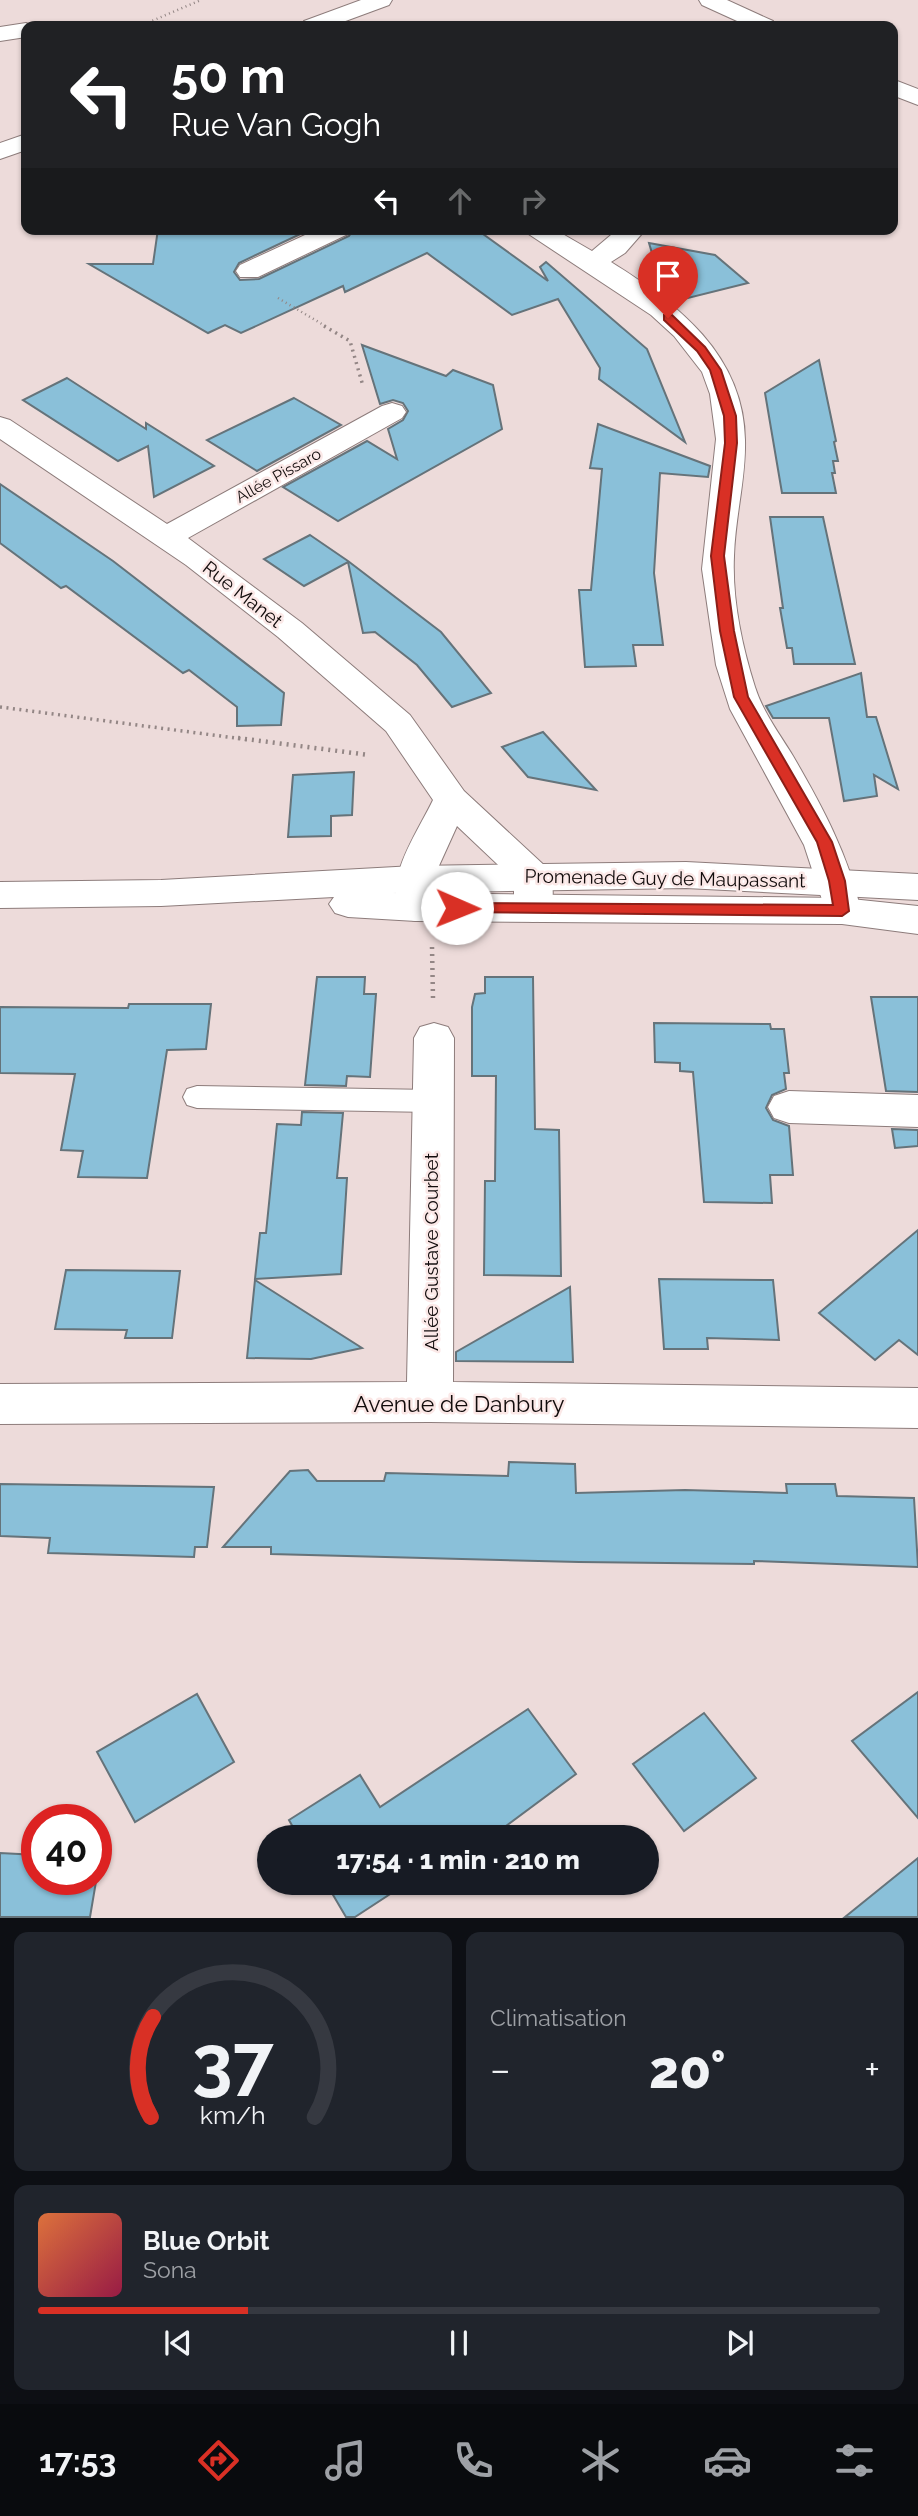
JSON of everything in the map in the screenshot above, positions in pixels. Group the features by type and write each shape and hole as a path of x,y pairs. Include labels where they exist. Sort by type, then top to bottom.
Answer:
{"street":[{"path":"325,21 381,0"},
{"path":"710,0 754,21"},
{"path":"0,34 21,31"},
{"path":"898,89 918,99"},
{"path":"0,152 21,143"},
{"path":"249,271 326,235"},
{"path":"545,235 594,262 668,318 701,349 715,370 725,393 731,443 718,556 727,631 741,697 824,842 839,896"},
{"path":"594,262 616,247 627,235"},
{"name":"Allée Pissaro","path":"165,538 389,414"},
{"name":"Rue Manet","path":"0,426 197,558 309,647 398,723 451,800 533,893"},
{"path":"420,898 451,800"},
{"name":"Promenade Guy de Maupassant","path":"0,895 161,893 420,898 533,893 839,896 918,887"},
{"name":"Promenade Guy de Maupassant","path":"839,896 918,920"},
{"name":"Allée Gustave Courbet","path":"430,1402 434,1038"},
{"path":"789,1107 918,1111"},
{"name":"Avenue de Danbury","path":"0,1404 430,1402 918,1408"}],"lane":[{"path":"197,1097 432,1101"}],"path":[{"path":"152,21 201,0"},
{"path":"249,271 261,288 350,341 368,402 389,414"},
{"path":"0,707 218,733 351,754 423,757"},
{"path":"420,898 434,1038"}],"building":[{"path":"157,235 298,235 239,263 234,272 240,280 259,279 350,235 484,235 548,281 540,267 546,262 647,349 685,442 599,379 600,368 558,299 512,315 427,253 345,292 343,286 241,333 225,325 208,333 89,264 153,264"},
{"path":"649,243 715,255 748,283 672,302 665,297"},
{"path":"362,345 446,376 453,370 493,385 502,429 338,521 283,487 367,441 397,459 388,429 403,420 408,411 403,403 393,400 380,404"},
{"path":"819,360 836,441 838,461 833,461 835,473 832,473 836,493 782,493 765,393"},
{"path":"67,378 146,429 146,423 214,466 154,497 148,446 118,461 23,400"},
{"path":"294,398 341,425 257,471 207,440"},
{"path":"598,424 710,466 708,477 660,473 654,573 663,645 633,645 636,666 585,667 579,590 591,590 602,469 590,468"},
{"path":"0,484 113,561 284,693 281,725 237,726 237,707 189,670 183,673 66,586 61,588 0,543"},
{"path":"770,517 823,517 855,664 794,664 792,648 787,648 780,608 783,608"},
{"path":"310,535 348,561 441,632 491,693 452,707 417,665 375,632 363,633 348,562 304,586 264,559"},
{"path":"861,673 867,717 876,717 898,789 874,775 877,796 844,801 829,718 773,718 766,706"},
{"path":"543,732 596,790 528,777 502,747"},
{"path":"354,772 352,815 331,816 331,836 288,837 293,775"},
{"path":"317,977 365,977 364,994 376,994 370,1077 347,1076 346,1086 305,1085"},
{"path":"485,977 533,977 535,1129 559,1130 561,1276 484,1275 485,1181 495,1181 496,1076 472,1076 472,1007 475,994 485,993"},
{"path":"871,997 918,997 918,1092 886,1091"},
{"path":"129,1004 211,1004 206,1049 167,1050 147,1178 78,1177 83,1151 61,1150 75,1074 0,1073 0,1007 128,1008"},
{"path":"654,1023 770,1024 771,1029 784,1029 789,1073 784,1073 786,1089 772,1095 766,1108 773,1120 789,1126 793,1175 770,1175 772,1203 704,1202 693,1072 680,1071 680,1063 655,1062"},
{"path":"302,1112 343,1113 337,1178 347,1178 341,1274 255,1279 260,1233 266,1233 277,1124 301,1125"},
{"path":"892,1129 918,1130 918,1146 895,1148"},
{"path":"918,1230 918,1355 899,1340 875,1360 819,1313"},
{"path":"66,1270 180,1271 172,1338 125,1338 127,1330 55,1329"},
{"path":"659,1279 773,1280 779,1340 707,1338 708,1349 664,1349"},
{"path":"255,1280 362,1348 311,1359 247,1358"},
{"path":"570,1287 573,1362 456,1361 456,1352"},
{"path":"509,1462 575,1464 576,1493 685,1490 787,1493 786,1484 835,1484 837,1496 914,1498 918,1567 754,1561 754,1564 579,1562 271,1554 271,1547 223,1547 290,1471 308,1470 317,1481 384,1481 386,1473 508,1476"},
{"path":"0,1484 214,1487 207,1547 195,1547 194,1557 48,1553 50,1538 0,1536"},
{"path":"918,1692 918,1818 852,1741"},
{"path":"197,1694 234,1762 135,1822 97,1752"},
{"path":"528,1709 576,1774 507,1825 292,1825 289,1820 360,1775 380,1807"},
{"path":"704,1713 756,1778 684,1831 633,1764"},
{"path":"0,1853 21,1854 21,1895 94,1895 90,1917 0,1917"},
{"path":"918,1858 918,1917 845,1917"},
{"path":"333,1895 389,1895 355,1917 346,1917"}],"route":[{"path":"457,908 842,911 837,881 824,842 741,697 727,631 718,556 731,443 730,416 725,393 715,370 701,349 668,318"}]}
